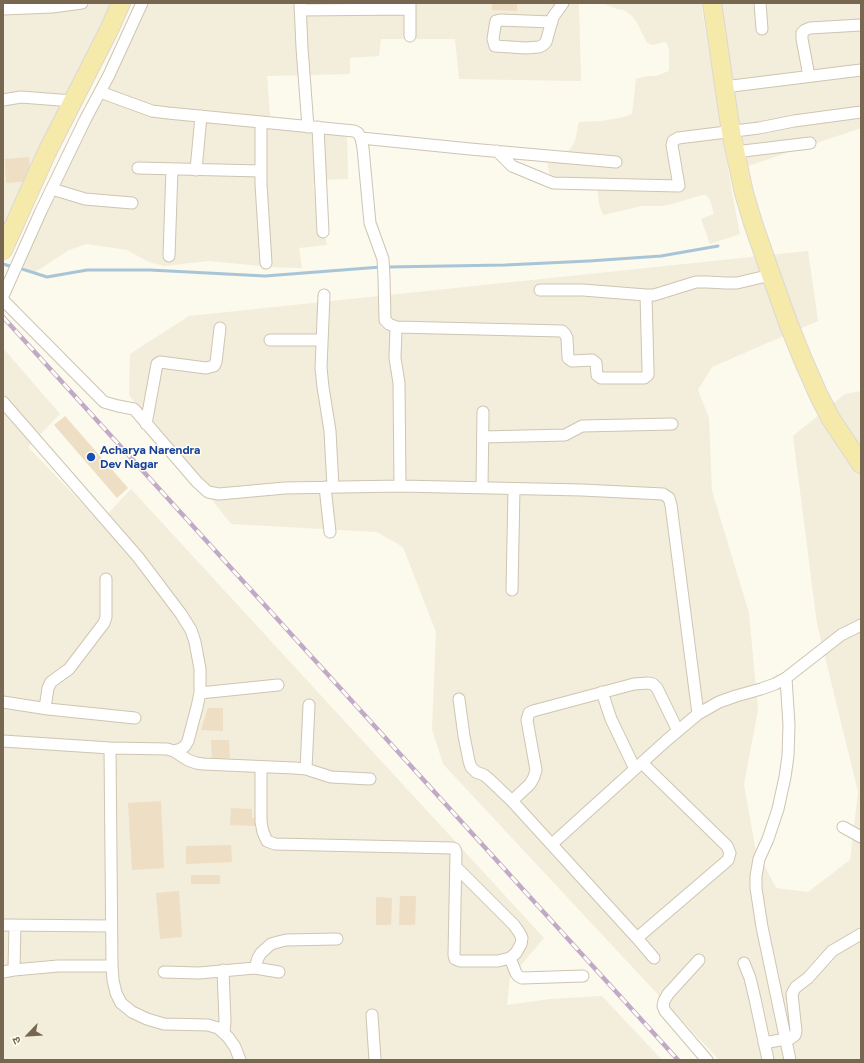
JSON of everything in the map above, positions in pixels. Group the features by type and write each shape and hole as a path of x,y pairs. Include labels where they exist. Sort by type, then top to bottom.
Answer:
{"main road":[{"path":"3,250 47,152 109,30 121,3"},
{"path":"712,3 731,132 744,193 771,276 804,362 831,419 861,464"}],"street":[{"path":"3,9 52,7 82,3"},
{"path":"3,296 52,189 142,3"},
{"path":"552,22 496,21 494,40 495,46 526,48 539,47 543,45 546,42 552,22 553,17 563,3"},
{"path":"760,3 762,29"},
{"path":"322,232 313,127 302,48 300,6 410,6 410,36"},
{"path":"809,76 802,39 802,33 805,30 810,28 861,25"},
{"path":"724,87 861,70"},
{"path":"100,92 152,111 354,131 358,133 361,138 370,223 383,260 385,320 389,324 396,327 562,331 566,338 568,358 572,361 592,360 596,362 597,375 601,378 644,378 648,375 646,295"},
{"path":"3,100 21,97 73,100"},
{"path":"497,151 512,166 553,183 679,186 672,145 673,140 678,138 731,132 800,120 861,112"},
{"path":"196,170 201,116"},
{"path":"260,122 266,263"},
{"path":"361,138 616,162"},
{"path":"735,152 810,142"},
{"path":"138,168 261,171"},
{"path":"169,256 172,169"},
{"path":"52,189 85,199 132,203"},
{"path":"540,290 583,290 654,295 696,282 736,283 771,276"},
{"path":"324,295 321,368 330,430 330,532"},
{"path":"3,300 104,402 134,409 197,482 208,492 219,494 284,488 400,486 582,490 662,494 669,498 698,714"},
{"path":"396,327 395,358 399,383 400,486"},
{"path":"146,424 157,364 160,362 206,368 214,366 216,362 220,328"},
{"path":"270,340 322,340"},
{"path":"3,402 138,557 185,619 193,636 198,652 200,693 188,741 181,749 174,751"},
{"path":"482,488 484,412"},
{"path":"483,437 565,435 582,426 672,424"},
{"path":"512,590 514,489"},
{"path":"45,708 48,688 51,682 69,669 104,623 106,610 106,579"},
{"path":"552,844 698,714 718,702 761,689 786,678 841,635 861,625"},
{"path":"786,678 789,725 788,756 778,809 760,859 756,876 756,888 758,910 790,1060"},
{"path":"512,801 530,784 534,778 536,770 527,720 529,713 533,711 634,684 648,683 653,684 657,688 678,731"},
{"path":"200,693 278,685"},
{"path":"602,692 611,719 639,766 727,846 730,853 728,860 637,938"},
{"path":"459,699 464,736 469,761 472,767 476,772 484,775 490,780 512,801 654,958"},
{"path":"3,702 135,718"},
{"path":"306,769 309,706"},
{"path":"3,741 110,748 167,749 174,751 196,763 306,769 332,777 370,779"},
{"path":"110,748 111,926 113,980 116,993 121,1003 132,1012 147,1019 164,1024 208,1025 218,1028 228,1037 235,1047 240,1060"},
{"path":"261,767 261,822 267,841 275,844 453,848 455,849 456,853 455,959 460,961 498,961 510,958 516,953 521,944 522,938 519,932 514,925 456,867"},
{"path":"843,827 861,836"},
{"path":"3,924 111,926"},
{"path":"14,970 15,925"},
{"path":"764,1043 791,1038 795,1035 796,1031 792,994 794,990 808,978 832,951 861,934"},
{"path":"255,968 261,953 271,944 286,940 337,939"},
{"path":"510,958 518,976 522,978 583,976"},
{"path":"699,960 668,994 663,1006 665,1012 707,1060"},
{"path":"744,964 756,999 768,1060"},
{"path":"3,972 58,966 112,966"},
{"path":"164,972 199,973 255,968 279,972"},
{"path":"223,970 224,1033"},
{"path":"372,1015 375,1060"}],"shaded area":[{"path":"45,3 114,3 3,244 3,11"},
{"path":"135,3 582,3 579,4 581,81 459,79 455,39 381,39 379,56 350,58 350,74 267,76 271,128 347,132 348,179 316,180 313,185 327,245 299,248 302,268 271,267 209,261 164,266 149,262 127,250 87,244 69,250 35,272 15,263 34,222 61,154 112,60"},
{"path":"602,3 701,3 740,234 710,244 701,219 714,214 710,200 706,195 672,204 661,206 642,206 603,215 599,204 597,185 551,183 547,160 570,149 575,141 579,122 602,121 632,114 636,79 646,76 656,76 669,71 669,49 666,42 653,45 649,44 631,15 624,10"},
{"path":"713,3 861,3 861,128 739,169"},
{"path":"808,251 818,321 712,367 698,390 709,418 712,491 749,613 758,710 744,784 755,847 776,888 808,892 850,860 858,792 817,624 793,436 845,394 861,391 861,1060 719,1060 443,764 432,729 436,632 403,547 377,532 231,524 129,395 130,354 189,316"},
{"path":"3,348 60,414 28,447 100,522 131,489 544,938 510,978 507,1005 550,999 602,996 662,1060 3,1060"}],"building":[{"path":"492,3 517,3 517,11 492,10"},
{"path":"29,157 31,181 6,183 5,159"},
{"name":"Acharya Narendra Dev Nagar","path":"65,416 128,488 117,498 54,425"},
{"path":"208,708 223,708 223,731 201,730"},
{"path":"211,740 229,740 230,758 212,759"},
{"path":"161,801 164,868 132,870 128,803"},
{"path":"231,808 252,809 252,818 255,818 255,826 230,825"},
{"path":"231,845 232,862 186,864 186,846"},
{"path":"191,875 220,875 220,884 191,884"},
{"path":"179,891 182,937 160,939 156,893"},
{"path":"400,896 416,896 415,925 399,925"},
{"path":"376,897 392,898 391,925 376,925"}],"waterway":[{"path":"387,267 505,265 589,261 661,256 718,246"},
{"path":"3,264 13,267"},
{"path":"19,268 47,277 87,270 150,270 265,276 381,267"}],"railway":[{"path":"3,317 678,1060"}],"place":[{"name":"Acharya Narendra Dev Nagar","path":"91,457"}]}
